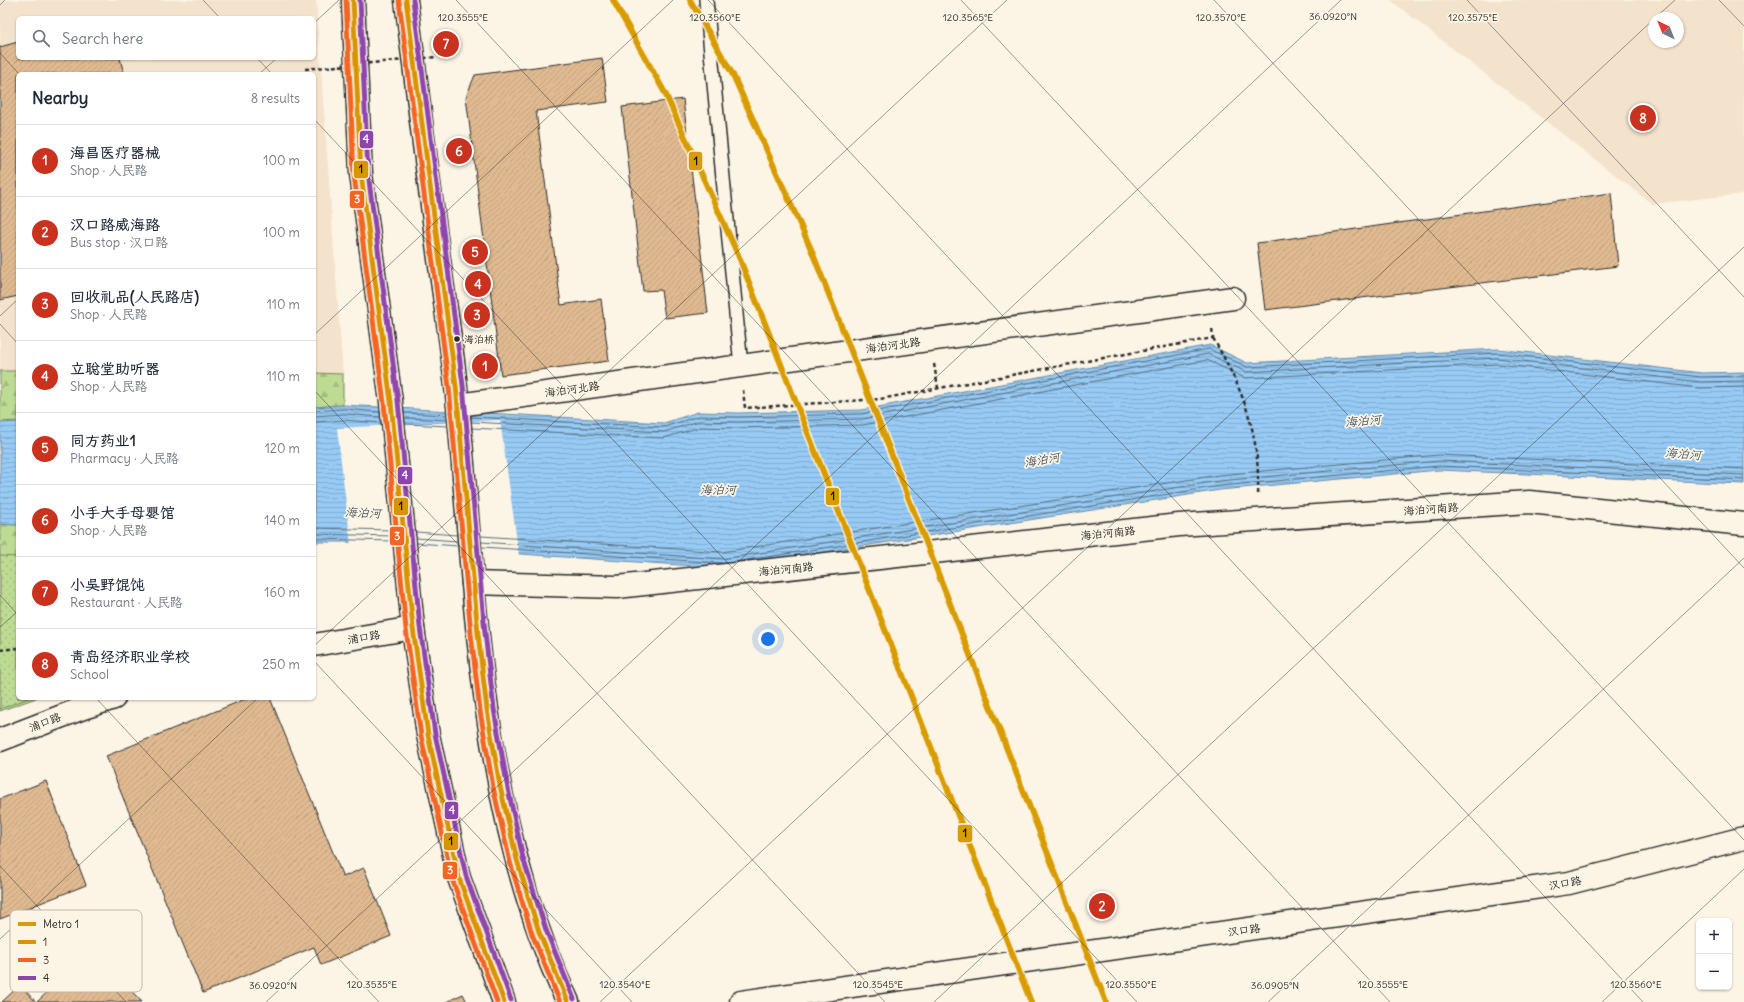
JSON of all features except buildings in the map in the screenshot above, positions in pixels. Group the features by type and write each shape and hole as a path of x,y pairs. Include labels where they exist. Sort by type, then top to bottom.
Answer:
{"street":[{"path":"353,0 361,174 391,402 413,628 428,735 459,878 504,1002"},
{"path":"406,0 424,152 458,405 472,583 492,742 518,869 558,981 568,1002"},
{"name":"海泊河北路","path":"458,405 1233,298"},
{"name":"海泊河南路","path":"472,583 617,587 1179,525 1529,502 1744,524"},
{"name":"浦口路","path":"316,645 413,628"},
{"name":"浦口路","path":"0,740 108,700"},
{"name":"汉口路","path":"741,1002 1569,883 1744,838"}],"lane":[{"path":"706,0 741,366"}],"path":[{"path":"305,69 438,57"},
{"path":"1210,302 1213,338 1231,369 1249,411 1257,446 1258,496"},
{"path":"741,366 745,408 753,408 880,399 1213,338"},
{"path":"0,650 16,648"}],"shaded area":[{"path":"0,0 316,0 343,374 316,373 316,72 16,72 16,371 0,371"},
{"path":"1390,0 1744,0 1744,194 1652,204"}],"green space":[{"path":"0,371 16,371 16,421 0,422"},
{"path":"316,373 343,374 343,405 316,407"},
{"path":"0,524 16,525 16,700 30,700 0,711"},
{"path":"0,556 16,557 16,700 24,700 0,709"}],"water":[{"name":"海泊河","path":"1210,345 1247,363 1498,349 1702,373 1744,372 1744,484 1439,470 1220,490 723,568 347,542 316,542 316,407 343,405 664,423 698,412 738,413 862,410"},
{"path":"16,422 16,525 0,524 0,423"}],"pier":[{"path":"500,420 519,556 351,545 337,428"}],"metro line":[{"name":"1","path":"613,0 665,93 739,257 1031,1002"},
{"name":"1","path":"690,0 733,75 811,249 1106,1002"}],"transit line":[{"name":"3","path":"346,0 354,175 384,403 406,629 421,736 452,879 497,1002"},
{"name":"1","path":"353,0 361,174 391,402 413,628 428,735 459,878 504,1002"},
{"name":"4","path":"360,0 368,173 398,401 420,627 435,734 466,876 511,1000"},
{"name":"1","path":"406,0 456,386 478,634 487,710 500,786 517,860 539,932 568,1002"},
{"name":"4","path":"413,0 463,385 485,633 494,709 507,784 523,858 546,930 574,999"},
{"name":"3","path":"399,1 449,387 471,634 480,711 493,787 510,862 532,934 560,1002"}],"place":[{"name":"小吴野馄饨","path":"446,44"},
{"name":"青岛经济职业学校","path":"1643,118"},
{"name":"小手大手母婴馆","path":"459,151"},
{"name":"同方药业1","path":"475,252"},
{"name":"立聪堂助听器","path":"478,284"},
{"name":"回收礼品(人民路店)","path":"477,315"},
{"name":"海泊桥","path":"457,339"},
{"name":"海昌医疗器械","path":"485,366"},
{"name":"汉口路威海路","path":"1102,906"}]}
